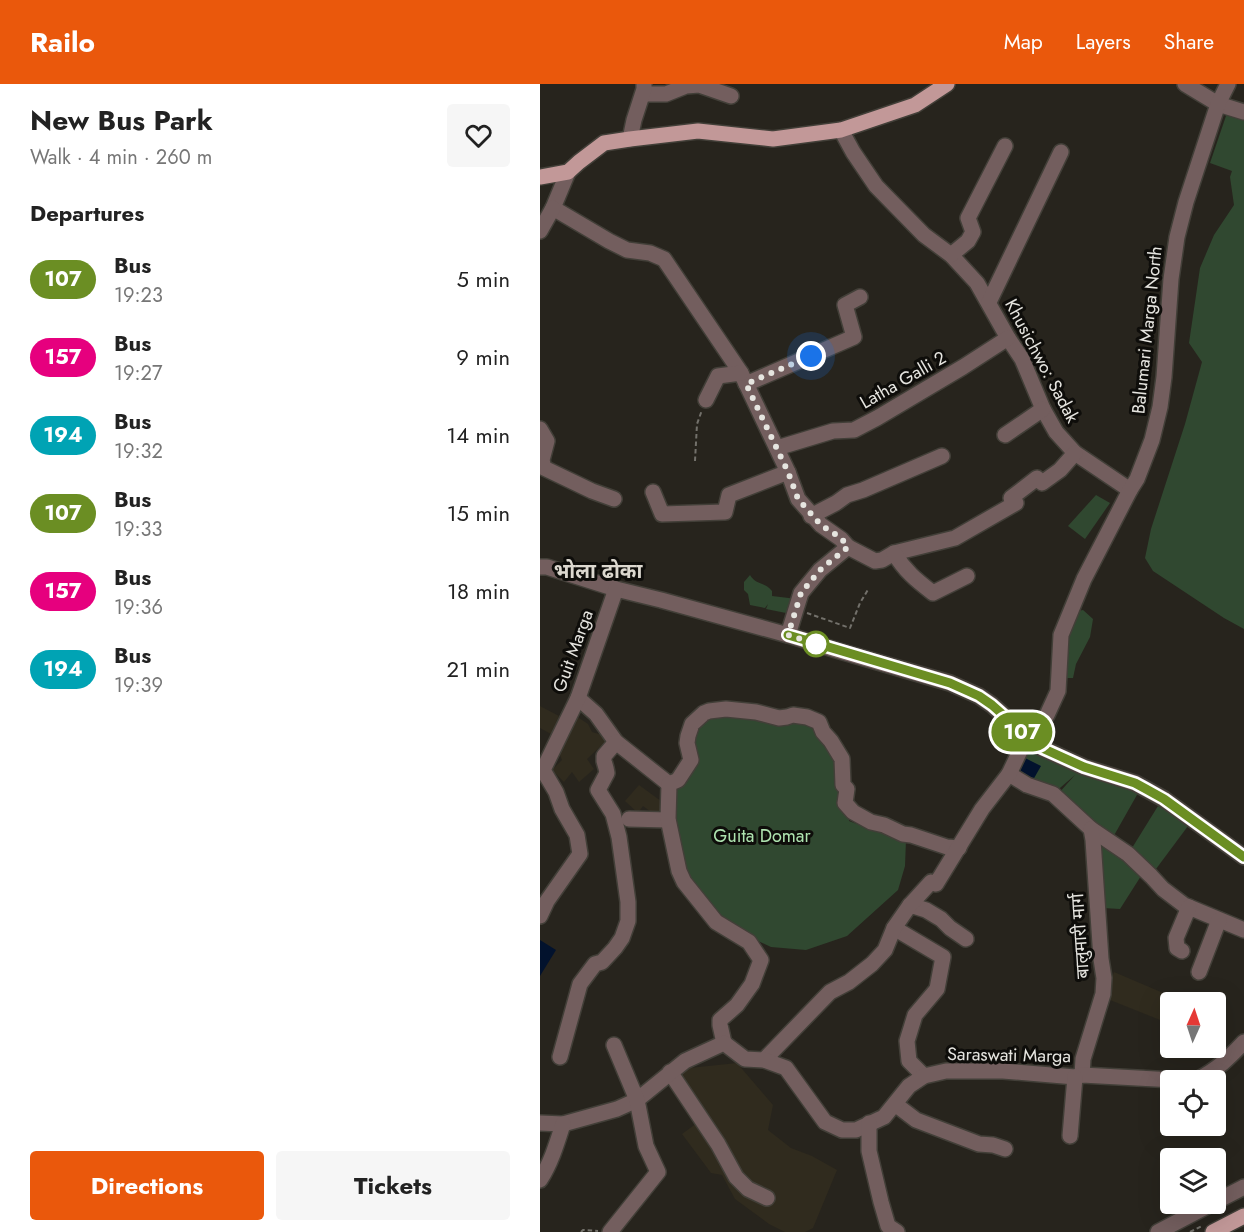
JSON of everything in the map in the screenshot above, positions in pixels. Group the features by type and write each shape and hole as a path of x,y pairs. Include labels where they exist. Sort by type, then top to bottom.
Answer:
{"main road":[{"path":"540,177 568,172 604,143 698,131 772,139 841,130 915,105 947,84"},
{"path":"1213,1232 1244,1216"}],"street":[{"path":"1185,84 1218,104 1244,112"},
{"name":"Balumari Marga North","path":"910,904 931,882 936,884 982,809 1009,774 1027,736 1047,715 1058,692 1062,635 1084,579 1137,479 1152,440 1161,407 1171,279 1177,237 1218,104 1228,84"},
{"path":"630,139 644,89 666,94 686,86 699,85 731,96"},
{"name":"Khusichwo: Sadak","path":"841,130 876,186 924,235 951,255 977,283 1022,359 1043,409 1056,432 1076,453 1130,490"},
{"path":"951,255 968,241 973,232 968,218 1005,146"},
{"path":"988,302 1061,152"},
{"path":"540,231 553,208 568,172"},
{"path":"553,208 627,250 650,253 664,259 743,379 777,448 798,499 811,516 841,538 848,547 875,561 955,538 1016,503 1011,498 1037,478 1042,483 1060,470 1076,453"},
{"path":"706,400 718,376 743,379 854,337 845,305 861,297"},
{"name":"Latha Galli 2","path":"777,448 833,431 854,430 963,367 1008,338"},
{"path":"1005,435 1043,409"},
{"path":"540,429 546,441 542,460 544,468 614,499"},
{"path":"811,516 847,495 942,456"},
{"path":"653,492 662,514 725,512 729,495 788,472"},
{"path":"788,635 801,593 820,570 848,547"},
{"path":"894,554 904,568 932,596 967,576"},
{"path":"542,565 616,589 788,635 950,683 986,700 1042,748 1084,767 1135,783 1164,799 1244,857"},
{"name":"Guit Marga","path":"540,916 580,854 577,835 543,770 578,698 616,589"},
{"path":"578,698 596,714 616,742 669,784"},
{"path":"669,784 678,780 691,760 687,743 688,736 692,724 704,713 726,709 756,712 779,718 793,715 807,717 819,722 823,732 842,759 843,785 847,789 845,803 853,812 871,822 903,834 947,847 959,848"},
{"path":"560,1057 580,984 595,964 602,962 615,948 622,938 628,921 628,902 619,837 613,814 598,790 607,773 604,756 616,742"},
{"path":"1009,774 1028,786 1053,795 1091,829 1128,854 1163,889 1189,907 1244,930"},
{"path":"540,1123 563,1125 617,1109 637,1100 685,1061 724,1043 720,1020 737,1005 752,984 760,960 749,942 716,922 684,882 679,871 668,820 669,784"},
{"path":"629,819 668,820"},
{"name":"बालुमारी मार्ग","path":"1070,1136 1079,1076 1103,995 1104,978 1091,829"},
{"path":"764,1060 830,992 849,982 872,964 885,950 894,928 910,904 926,910 966,939"},
{"path":"1182,951 1177,948 1176,938 1189,907"},
{"path":"1199,972 1219,920"},
{"path":"894,928 942,957 937,989 915,1015 907,1041 909,1061 924,1076"},
{"path":"1215,1070 1244,1042"},
{"name":"Saraswati Marga","path":"724,1043 745,1059 764,1060 786,1068 825,1122 842,1130 856,1130 884,1117 909,1086 924,1076 946,1071 1003,1071 1160,1079"},
{"path":"614,1045 637,1100 646,1146 658,1173 614,1231"},
{"path":"670,1072 718,1144 736,1177 748,1189 767,1198"},
{"path":"895,1104 916,1120 979,1144 1005,1149"},
{"path":"869,1123 869,1151 881,1202 888,1226 897,1232"},
{"path":"540,1180 555,1150 563,1125"},
{"path":"1226,1197 1244,1187"},
{"path":"1158,1232 1193,1214"}],"path":[{"path":"695,460 697,424 706,400"},
{"path":"795,610 850,628 869,588"}],"shaded area":[{"path":"540,706 559,716 551,734 540,728"},
{"path":"576,716 588,724 592,732 599,734 606,741 587,759 594,769 579,782 572,772 564,782 552,770 562,760 557,748"},
{"path":"639,785 665,804 658,817 643,806 638,813 625,801"},
{"path":"1114,972 1161,992 1160,1020 1105,998"},
{"path":"737,1063 773,1105 768,1130 791,1148 812,1156 837,1170 813,1228 805,1232 785,1232 769,1224 735,1199 722,1175 711,1173 682,1134 697,1123 676,1077 689,1068"}],"green space":[{"path":"1227,113 1244,118 1244,629 1153,571 1145,558 1151,529 1185,424 1202,362 1189,343 1200,268 1214,235 1234,205 1230,177 1232,171 1210,163"},
{"path":"1096,495 1110,503 1085,539 1068,526"},
{"path":"750,575 755,581 769,588 772,596 797,599 791,614 766,609 768,604 765,608 750,605 748,594 744,590 744,582"},
{"path":"1083,610 1093,619 1090,637 1076,664 1073,678 1063,678 1063,657 1074,612"},
{"name":"Guita Domar","path":"711,713 817,723 831,749 840,798 848,809 849,821 906,840 905,866 898,890 847,936 806,950 771,947 728,927 684,877 670,793 683,773 692,731"},
{"path":"1026,739 1142,786 1112,839 1058,794 1075,775 1053,794 1010,775"},
{"path":"1158,806 1188,826 1156,869 1132,848"},
{"path":"1101,840 1141,876 1120,909 1103,908"}],"water":[{"path":"1023,757 1041,766 1033,780 1016,770"},
{"path":"540,940 556,950 540,976"}],"bus line":[{"name":"107","path":"788,635 950,683 979,696 1042,748 1084,767 1135,783 1164,799 1244,857"}],"district":[{"name":"भोला ढोका","path":"598,571"}],"route":[{"path":"811,356 746,384 788,472 798,499 811,516 841,538 848,547 820,570 801,593 788,635 820,645 816,644"}]}
